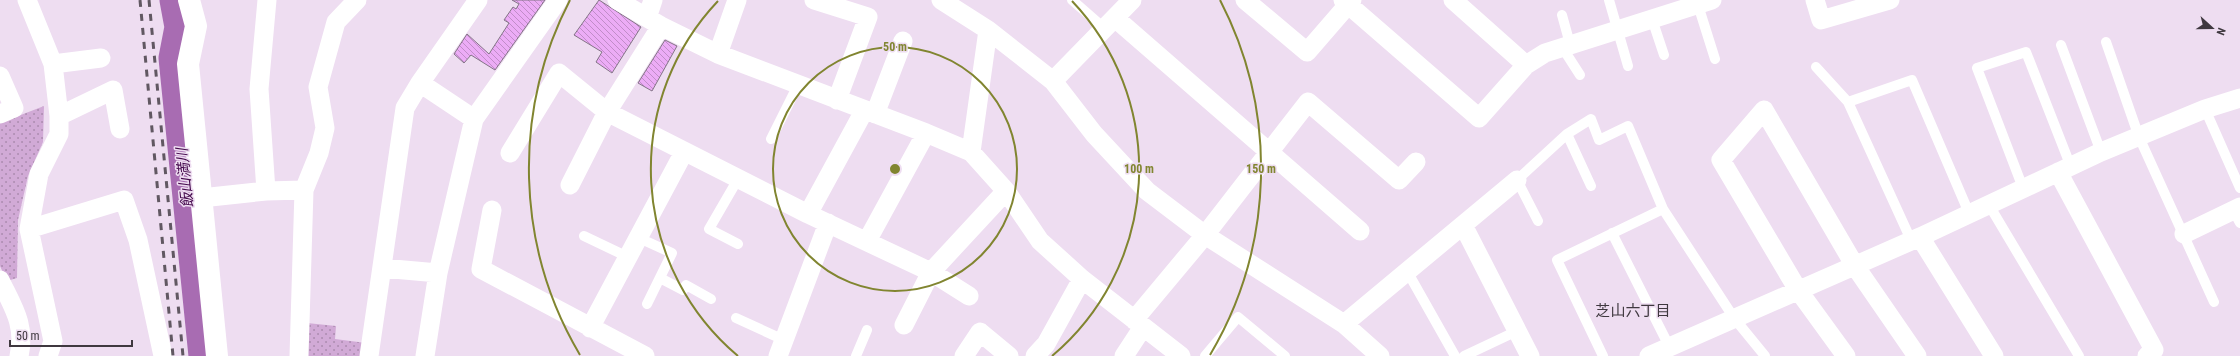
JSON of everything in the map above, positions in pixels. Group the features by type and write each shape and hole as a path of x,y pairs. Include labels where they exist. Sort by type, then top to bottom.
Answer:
{"street":[{"path":"27,0 53,64 59,116 59,134 39,174 29,229 53,341 48,356"},
{"path":"189,0 196,26 188,64 217,356"},
{"path":"266,0 259,89 266,191"},
{"path":"299,356 304,190 319,153 326,128 318,87 336,22 357,0"},
{"path":"369,356 406,108 420,83 478,0"},
{"path":"425,356 438,273 474,119 558,0"},
{"path":"617,0 654,15 718,54 926,133 971,152 1006,191 1040,240 1082,278 1181,356"},
{"path":"718,54 737,0"},
{"path":"814,0 868,17 837,100"},
{"path":"941,0 988,30 1053,81 1094,134 1147,191 1205,235 1344,324 1380,356"},
{"path":"1053,81 1132,0"},
{"path":"1245,0 1307,52 1348,1 1479,118 1526,65 1545,53 1705,2"},
{"path":"1453,0 1526,65"},
{"path":"1815,0 1821,20 1890,0"},
{"path":"570,185 654,15"},
{"path":"1110,23 1269,152 1360,231"},
{"path":"971,152 988,30"},
{"path":"808,214 869,112 903,40"},
{"path":"53,64 101,58"},
{"path":"510,153 559,73 607,112 808,214 867,240 931,272 969,296"},
{"path":"0,76 14,108 0,114"},
{"path":"420,83 474,119"},
{"path":"59,116 112,90 120,129"},
{"path":"1649,356 1673,351 1734,318 1916,239 1968,213 1989,205 2101,152 2206,109 2240,98"},
{"path":"1124,356 1139,323 1308,102 1399,180 1416,162"},
{"path":"1846,356 1798,290 1720,160 1764,110 1855,266 1917,356"},
{"path":"867,240 926,133"},
{"path":"590,328 684,152"},
{"path":"2064,170 2154,350 2147,356"},
{"path":"1344,324 1517,180"},
{"path":"201,198 266,191 304,190"},
{"path":"904,325 931,272 1006,191"},
{"path":"29,229 124,200 138,240 162,356"},
{"path":"492,210 481,268 590,328 645,356"},
{"path":"2184,234 2238,214"},
{"path":"781,348 828,223"},
{"path":"1463,225 1530,356"},
{"path":"1916,239 1994,356"},
{"path":"382,268 438,273"},
{"path":"1035,356 1046,344 1082,278"},
{"path":"0,280 21,324 22,343 19,356"},
{"path":"964,356 980,332 1009,356"}],"lane":[{"path":"1072,0 1110,23"},
{"path":"1609,0 1628,66"},
{"path":"1705,2 1715,59"},
{"path":"1562,15 1566,46 1580,75"},
{"path":"1652,19 1664,55"},
{"path":"2106,42 2139,137 2214,302"},
{"path":"2061,45 2101,152"},
{"path":"2024,188 1977,68 2026,52 2064,170"},
{"path":"1816,67 1848,102 1916,239"},
{"path":"1848,102 1912,80 1968,213"},
{"path":"771,140 798,85"},
{"path":"2206,109 2240,188"},
{"path":"1538,221 1517,180 1567,134 1591,119 1599,140 1628,126 1663,209 1734,318 1765,356"},
{"path":"1567,134 1590,186"},
{"path":"738,179 709,229 738,244"},
{"path":"1989,205 2079,356"},
{"path":"1602,356 1557,260 1663,209"},
{"path":"1612,233 1673,351"},
{"path":"584,236 628,257"},
{"path":"639,238 672,253 647,304"},
{"path":"1407,271 1455,356"},
{"path":"660,278 683,290 686,285 711,299"},
{"path":"736,318 781,348"},
{"path":"1205,356 1238,318 1286,356"},
{"path":"856,356 868,330"},
{"path":"1464,356 1517,331"}],"shaded area":[{"path":"44,106 43,142 28,176 18,220 17,278 7,281 0,266 0,123"},
{"path":"307,323 336,326 335,339 366,343 364,356 305,356"}],"building":[{"path":"512,0 545,0 495,70 471,55 464,63 454,54 467,34 489,54 509,23 504,20 513,7 516,9 519,4"},
{"path":"599,0 641,27 612,73 596,62 602,52 574,35"},
{"path":"665,40 677,46 652,91 638,83"}],"waterway":[{"name":"飯山満川","path":"174,0 179,27 173,58 203,356"}],"railway":[{"path":"140,0 173,356"},
{"path":"149,0 183,356"}],"district":[{"name":"芝山六丁目","path":"1633,311"}]}
